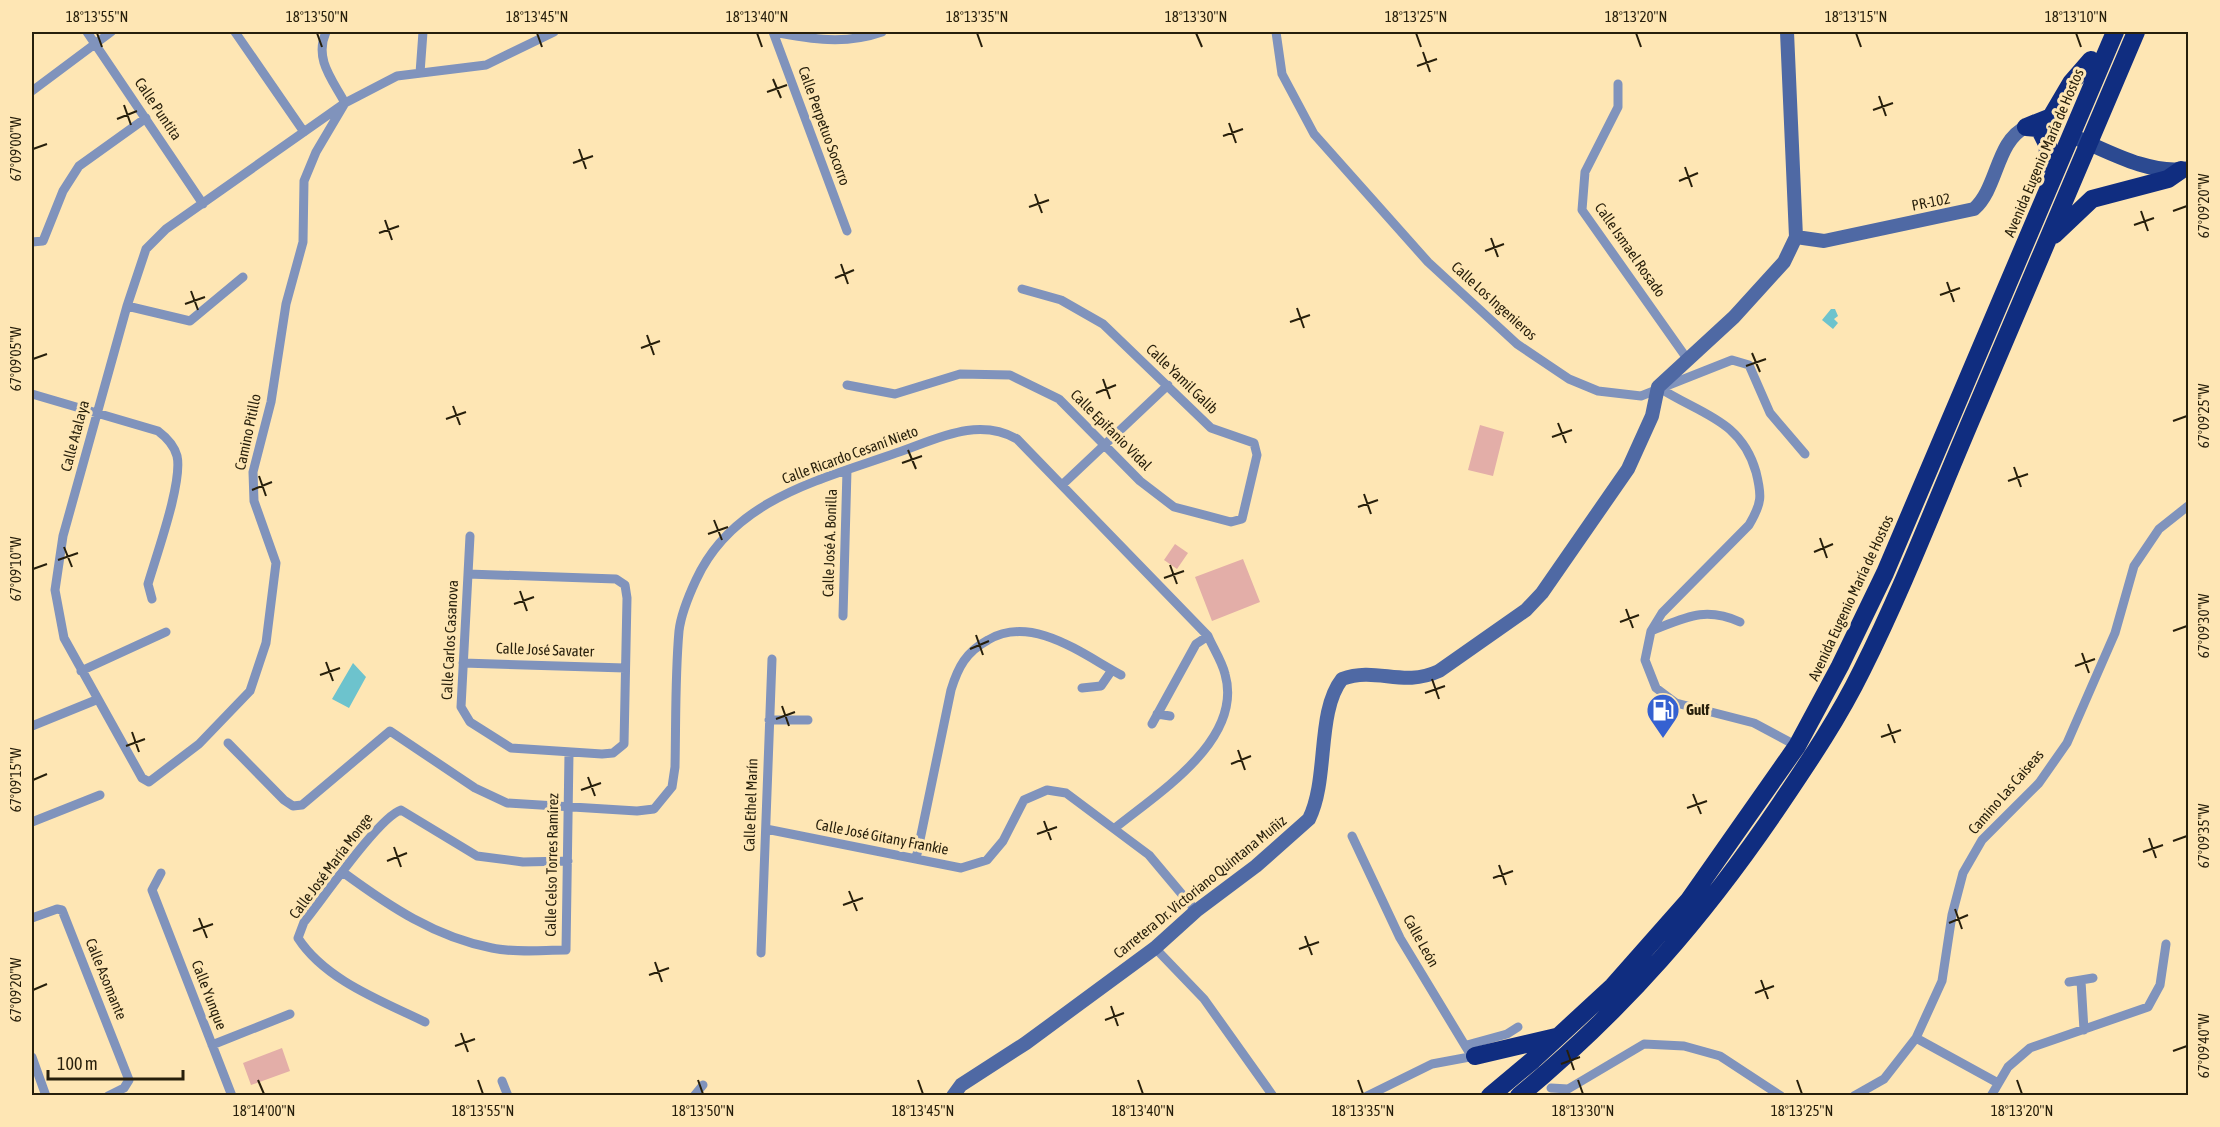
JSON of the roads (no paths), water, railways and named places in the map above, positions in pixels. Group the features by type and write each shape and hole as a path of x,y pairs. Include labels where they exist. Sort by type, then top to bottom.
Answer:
{"highway":[{"path":"1997,308 1996,292 2103,32"},
{"name":"Avenida Eugenio María de Hostos","path":"1514,1088 1560,1036 1613,986 1689,900 1797,746 1840,666 1885,573 2115,32"},
{"name":"Avenida Eugenio María de Hostos","path":"1490,1095 1514,1088 1589,1033 1671,950 1732,875 1815,753 1862,671 2136,32"},
{"path":"2026,127 2051,117 2071,83 2091,60"},
{"path":"2026,127 2039,128 2046,138 2047,164"},
{"path":"2047,243 2092,199 2168,179 2185,169"},
{"path":"1531,1095 1547,1087 1551,1088 1552,1077 1584,1048 1589,1033"},
{"path":"1471,1052 1560,1036"},
{"path":"1471,1052 1506,1059 1512,1065 1514,1088"}],"main road":[{"path":"2072,136 2142,164 2162,169 2185,169"}],"street":[{"name":"Calle Puntita","path":"87,32 203,204"},
{"path":"32,91 111,32"},
{"path":"235,32 304,132"},
{"path":"326,32 320,50 345,103"},
{"path":"420,73 423,32"},
{"name":"Calle Atalaya","path":"96,700 64,638 55,590 63,536 127,306 146,249 166,229 345,103 397,76 486,65 554,32"},
{"path":"773,32 817,40 863,38 882,32"},
{"name":"Calle Perpetuo Socorro","path":"773,32 847,231"},
{"path":"1267,32 1276,35"},
{"path":"1787,32 1796,237 1784,262 1734,317 1658,387 1678,400 1716,418 1741,438 1753,462 1762,494 1758,511 1749,525 1662,614 1651,631 1645,660 1656,688 1676,703 1754,723 1797,746"},
{"name":"Calle Los Ingenieros","path":"1276,35 1282,74 1314,134 1428,262 1517,344 1569,379 1598,391 1641,396 1658,387 1732,360 1749,365 1770,413 1805,454"},
{"name":"Calle Ismael Rosado","path":"1618,84 1618,107 1585,172 1582,210 1688,360"},
{"name":"Camino Pitillo","path":"96,700 142,778 149,782 199,744 250,691 266,643 276,563 254,501 253,472 271,402 286,304 303,242 304,181 316,152 345,103"},
{"path":"32,242 44,241 63,191 79,166 146,118"},
{"name":"PR-102","path":"1796,237 1824,241 1974,209 1984,198 2013,137 2026,127"},
{"path":"127,306 190,321 243,277"},
{"name":"Calle Yamil Galib","path":"1023,289 1061,300 1103,324 1210,428 1254,444 1257,455 1242,519 1237,520"},
{"name":"Calle Epifanio Vidal","path":"850,386 895,394 960,374 1010,375 1059,399 1106,444 1140,481 1174,507 1231,522 1237,520"},
{"path":"1062,485 1168,385"},
{"name":"Carretera Dr. Victoriano Quintana Muñiz","path":"953,1095 961,1085 1026,1043 1155,948 1196,911 1256,866 1309,819 1314,809 1324,757 1332,698 1342,679 1361,674 1406,680 1425,678 1439,671 1526,610 1542,593 1628,469 1652,416 1658,387"},
{"path":"32,394 158,431 169,439 177,456 176,479 148,584 152,599"},
{"name":"Calle Ricardo Cesaní Nieto","path":"228,743 284,800 293,806 302,805 390,731 492,798 507,803 654,809 672,787 675,767 679,629 689,595 701,568 722,539 745,516 789,490 954,433 990,428 1017,440 1208,636 1226,675 1227,700 1220,727 1196,762 1115,828"},
{"name":"Calle José A. Bonilla","path":"843,616 848,470"},
{"name":"Camino Las Caiseas","path":"1854,1095 1884,1079 1916,1038 1941,981 1952,915 1963,873 1982,840 2039,783 2067,743 2115,633 2134,566 2159,529 2188,506"},
{"name":"Calle Carlos Casanova","path":"470,536 461,707 470,722 510,748 569,753 613,753 624,744 625,668"},
{"path":"468,574 616,579 625,585 627,598 625,668"},
{"path":"1651,631 1698,613 1723,614 1740,622"},
{"path":"916,859 951,690 958,667 973,648 997,634 1025,630 1055,640 1117,673 1101,686 1092,689 1082,688"},
{"path":"81,671 166,632"},
{"path":"1152,724 1196,644 1208,636"},
{"name":"Calle Ethel Marín","path":"761,953 772,659"},
{"name":"Calle José Savater","path":"463,663 625,668"},
{"path":"32,726 96,700"},
{"path":"1157,714 1170,716"},
{"path":"769,720 808,720"},
{"name":"Calle Celso Torres Ramírez","path":"344,873 397,911 456,939 494,949 566,950 569,753"},
{"name":"Calle José Gitany Frankie","path":"765,829 962,868 987,860 1003,841 1024,800 1047,790 1066,793 1149,855 1196,911"},
{"path":"32,822 100,795"},
{"name":"Calle José María Monge","path":"425,1023 363,992 325,967 298,938 304,922 344,873 377,827 400,810 477,856 523,862 567,861"},
{"name":"Calle León","path":"1352,836 1400,938 1471,1052"},
{"name":"Calle Yunque","path":"161,873 152,890 232,1095"},
{"name":"Calle Asomante","path":"32,918 57,909 62,910 129,1080 112,1094"},
{"path":"1990,1095 2008,1067 2030,1048 2148,1006 2160,985 2166,944"},
{"path":"1155,948 1204,999 1273,1095"},
{"path":"2068,982 2093,978"},
{"path":"2081,981 2084,1030"},
{"path":"212,1045 290,1014"},
{"path":"1367,1095 1432,1064 1471,1052 1518,1027"},
{"path":"1916,1038 1998,1083"},
{"path":"1551,1088 1568,1089 1644,1044 1684,1046 1720,1056 1781,1095"},
{"path":"32,1057 46,1095"},
{"path":"502,1081 508,1095"},
{"path":"694,1095 704,1085"}],"water":[{"path":"1831,309 1835,309 1838,316 1834,319 1838,323 1833,329 1822,320"},
{"path":"353,663 366,677 349,708 332,699"}],"place":[{"name":"Gulf","path":"1663,739"}]}
